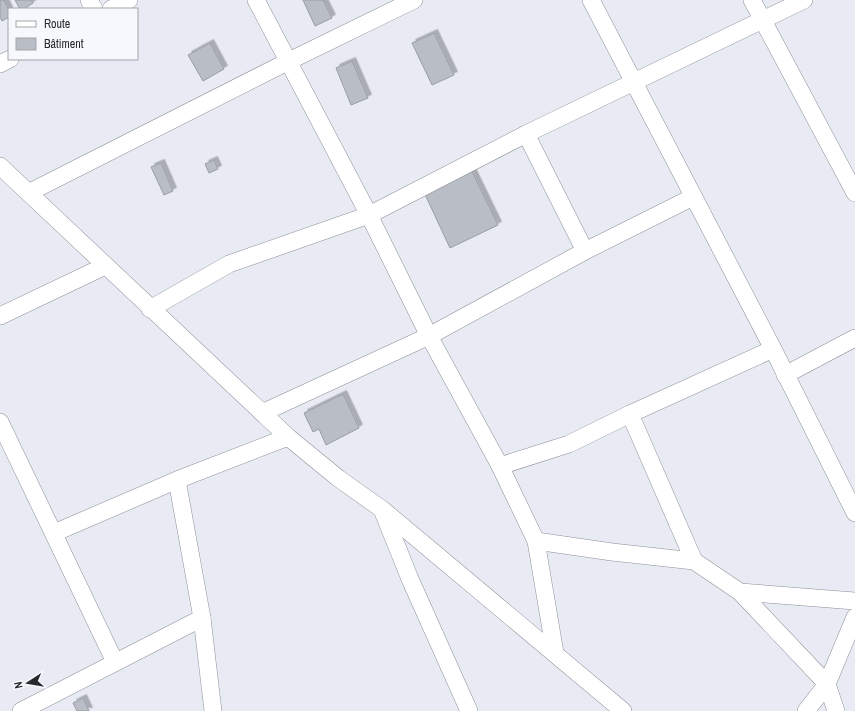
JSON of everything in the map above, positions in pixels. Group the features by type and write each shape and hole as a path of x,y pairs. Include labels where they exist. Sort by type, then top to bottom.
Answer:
{"street":[{"path":"113,8 130,0"},
{"path":"256,0 289,60 369,215 429,336 500,466 536,541 556,653"},
{"path":"30,192 289,60 414,0"},
{"path":"591,0 773,349 854,509"},
{"path":"752,0 855,193"},
{"path":"150,309 229,264 369,215 526,134 804,0"},
{"path":"526,134 585,251"},
{"path":"0,166 30,192 150,309 288,437 338,478 383,510 556,653 623,711"},
{"path":"262,413 429,336 585,251 693,197"},
{"path":"0,316 105,266"},
{"path":"785,374 855,338"},
{"path":"500,466 569,444 630,414 773,349"},
{"path":"630,414 694,561"},
{"path":"0,422 115,662"},
{"path":"54,533 177,480 288,437"},
{"path":"177,480 202,618 213,711"},
{"path":"383,510 410,579 469,711"},
{"path":"536,541 612,552 694,561 740,592 827,684 836,711"},
{"path":"740,592 855,601"},
{"path":"806,711 827,684 855,617"},
{"path":"21,711 202,618"}],"building":[{"path":"0,0 4,0 8,8 8,18 2,21 0,17"},
{"path":"15,0 31,0 33,3 26,8 19,8"},
{"path":"303,0 323,0 332,18 315,26"},
{"path":"434,33 454,75 432,85 412,43"},
{"path":"210,43 224,69 203,81 188,55"},
{"path":"352,61 368,98 351,105 336,68"},
{"path":"214,160 218,169 209,173 205,164"},
{"path":"161,163 173,191 164,195 151,167"},
{"path":"469,165 498,225 450,248 422,188"},
{"path":"343,394 359,428 326,445 319,429 313,432 304,413"},
{"path":"83,698 89,711 77,711 73,703"}]}
